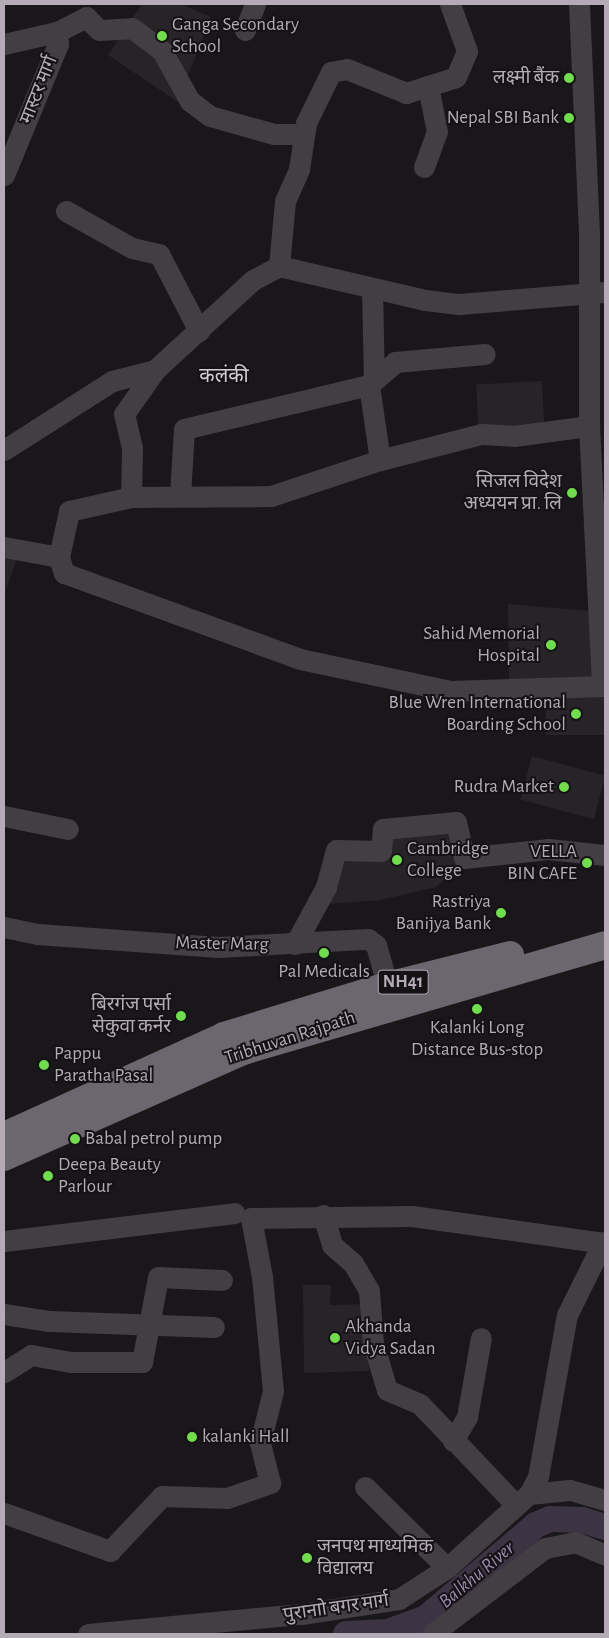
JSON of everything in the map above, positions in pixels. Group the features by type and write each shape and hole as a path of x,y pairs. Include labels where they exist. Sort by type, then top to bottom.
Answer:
{"highway":[{"name":"Tribhuvan Rajpath","path":"4,1136 224,1036 390,996 529,970 600,946"},
{"name":"Tribhuvan Rajpath","path":"4,1157 243,1051 390,996"}],"street":[{"path":"245,30 255,4"},
{"path":"279,266 285,201 299,169 304,134 331,72 338,68 406,93 456,77 464,66 464,40 450,4"},
{"path":"579,4 597,292 589,426 604,686 451,691 300,659 64,572 59,557 69,510 131,498 271,496 380,460 481,434 514,436 589,426"},
{"path":"4,44 57,32 86,18 99,30 132,28 162,51 190,101 210,116 274,134 304,134"},
{"name":"मास्टर मार्ग","path":"4,175 58,44 57,32"},
{"path":"424,167 437,132 428,86"},
{"path":"66,211 132,248 158,254 199,331"},
{"path":"131,498 132,448 124,414 155,370 253,280 279,266 372,288 460,304 597,292"},
{"path":"372,288 372,383 380,460"},
{"path":"180,496 184,429 372,383 395,362 485,354"},
{"path":"4,450 112,381 155,370"},
{"path":"4,547 59,557"},
{"path":"4,816 68,829"},
{"path":"295,944 326,887 336,850 381,851 383,829 456,822 464,858 548,849 605,855"},
{"name":"Master Marg","path":"4,927 37,934 218,947 373,941 390,996"},
{"path":"4,1241 234,1213"},
{"path":"323,1215 332,1245 353,1263 369,1291 373,1343 387,1390 420,1404 453,1441 522,1499"},
{"path":"4,1513 110,1551 162,1496 223,1498 270,1483 260,1443 273,1391 262,1276 248,1221 323,1215 412,1216 604,1242 567,1315 538,1476 522,1499"},
{"path":"4,1372 31,1355 71,1362 142,1362 152,1322 158,1278 222,1280"},
{"path":"4,1314 50,1321 152,1322 214,1327"},
{"path":"453,1441 467,1417 481,1338"},
{"path":"365,1487 447,1568"},
{"path":"522,1499 570,1490 605,1500"},
{"name":"पुरानाो बगर मार्ग","path":"88,1634 376,1604 415,1592 447,1568 522,1499"},
{"path":"432,1634 546,1548 575,1542 605,1555"}],"shaded area":[{"name":"Ganga Secondary School","path":"142,4 181,4 211,17 178,102 108,55"},
{"path":"542,381 544,425 478,428 476,384"},
{"path":"4,553 19,554 4,595"},
{"name":"Sahid Memorial Hospital","path":"508,604 590,611 598,679 509,683"},
{"name":"Blue Wren International Boarding School","path":"546,694 605,694 605,735 546,735"},
{"name":"Rudra Market","path":"532,756 605,776 594,819 520,799"},
{"path":"452,830 459,868 436,887 380,900 326,904 347,857 391,857 390,831"},
{"name":"Akhanda Vidya Sadan","path":"303,1285 331,1285 330,1305 364,1304 369,1371 304,1373"}],"waterway":[{"name":"Balkhu River","path":"346,1634 388,1632 426,1618 536,1525 550,1519 582,1520 605,1527"}],"place":[{"name":"Ganga Secondary School","path":"162,36"},
{"name":"लक्ष्मी बैंक","path":"569,78"},
{"name":"Nepal SBI Bank","path":"569,118"},
{"name":"सिजल विदेश अध्ययन प्रा. लि","path":"572,493"},
{"name":"Sahid Memorial Hospital","path":"551,645"},
{"name":"Blue Wren International Boarding School","path":"576,714"},
{"name":"Rudra Market","path":"564,787"},
{"name":"Cambridge College","path":"397,860"},
{"name":"VELLA BIN CAFE","path":"587,863"},
{"name":"Rastriya Banijya Bank","path":"501,913"},
{"name":"Pal Medicals","path":"324,953"},
{"name":"Kalanki Long Distance Bus-stop","path":"477,1009"},
{"name":"बिरगंज पर्सा सेकुवा कर्नर","path":"181,1016"},
{"name":"Pappu Paratha Pasal","path":"44,1065"},
{"name":"Babal petrol pump","path":"75,1139"},
{"name":"Deepa Beauty Parlour","path":"48,1176"},
{"name":"Akhanda Vidya Sadan","path":"335,1338"},
{"name":"kalanki Hall","path":"192,1437"},
{"name":"जनपथ माध्यमिक विद्यालय","path":"307,1558"}],"district":[{"name":"कलंकी","path":"224,376"}]}
